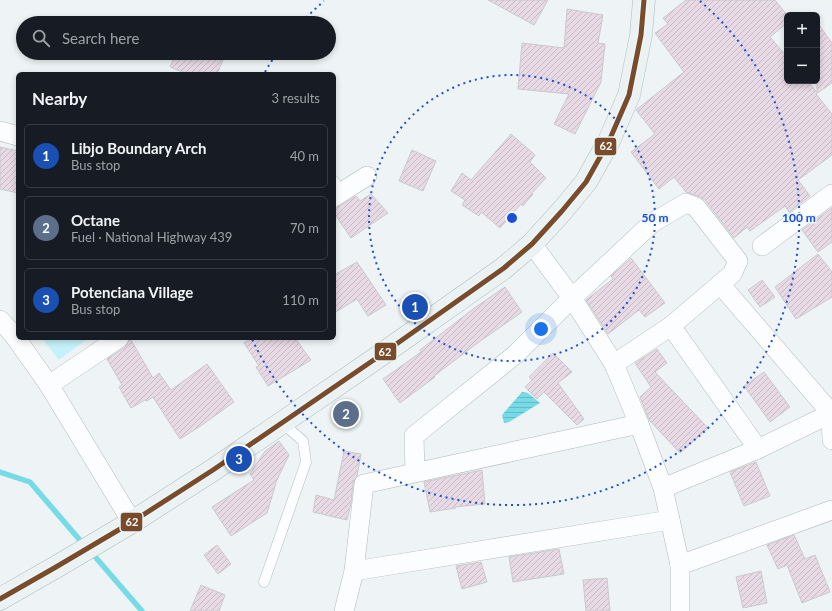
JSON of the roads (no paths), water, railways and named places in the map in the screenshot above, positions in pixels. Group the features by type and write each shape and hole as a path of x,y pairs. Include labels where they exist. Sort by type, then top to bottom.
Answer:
{"main road":[{"path":"0,599 132,522 212,470 378,357 504,268 532,244 586,182 609,141 629,95 641,35 644,0"}],"street":[{"path":"0,131 16,135"},
{"path":"336,190 367,176"},
{"path":"762,246 832,194"},
{"path":"415,472 414,436 516,354 572,298 652,223 686,203 696,207 738,262 732,274 671,326 614,364"},
{"path":"532,244 572,298 614,364 639,424 663,488 680,565 680,611"},
{"path":"720,284 832,413 832,440"},
{"path":"0,320 6,339 49,385 132,522"},
{"path":"671,326 758,448"},
{"path":"49,385 116,340"},
{"path":"663,488 758,448 832,413"},
{"path":"344,611 354,571 364,484 639,424"},
{"path":"680,565 832,510"},
{"path":"354,571 670,520"}],"lane":[{"path":"264,582 306,462 303,441 281,422"}],"water":[{"path":"522,392 528,393 540,403 509,422 504,423 502,415"}],"waterway":[{"path":"0,472 30,482 85,546"},
{"path":"91,552 142,611"}],"place":[{"name":"Libjo Boundary Arch","path":"415,307"},
{"name":"Octane","path":"346,414"},
{"name":"Potenciana Village","path":"239,459"}]}
